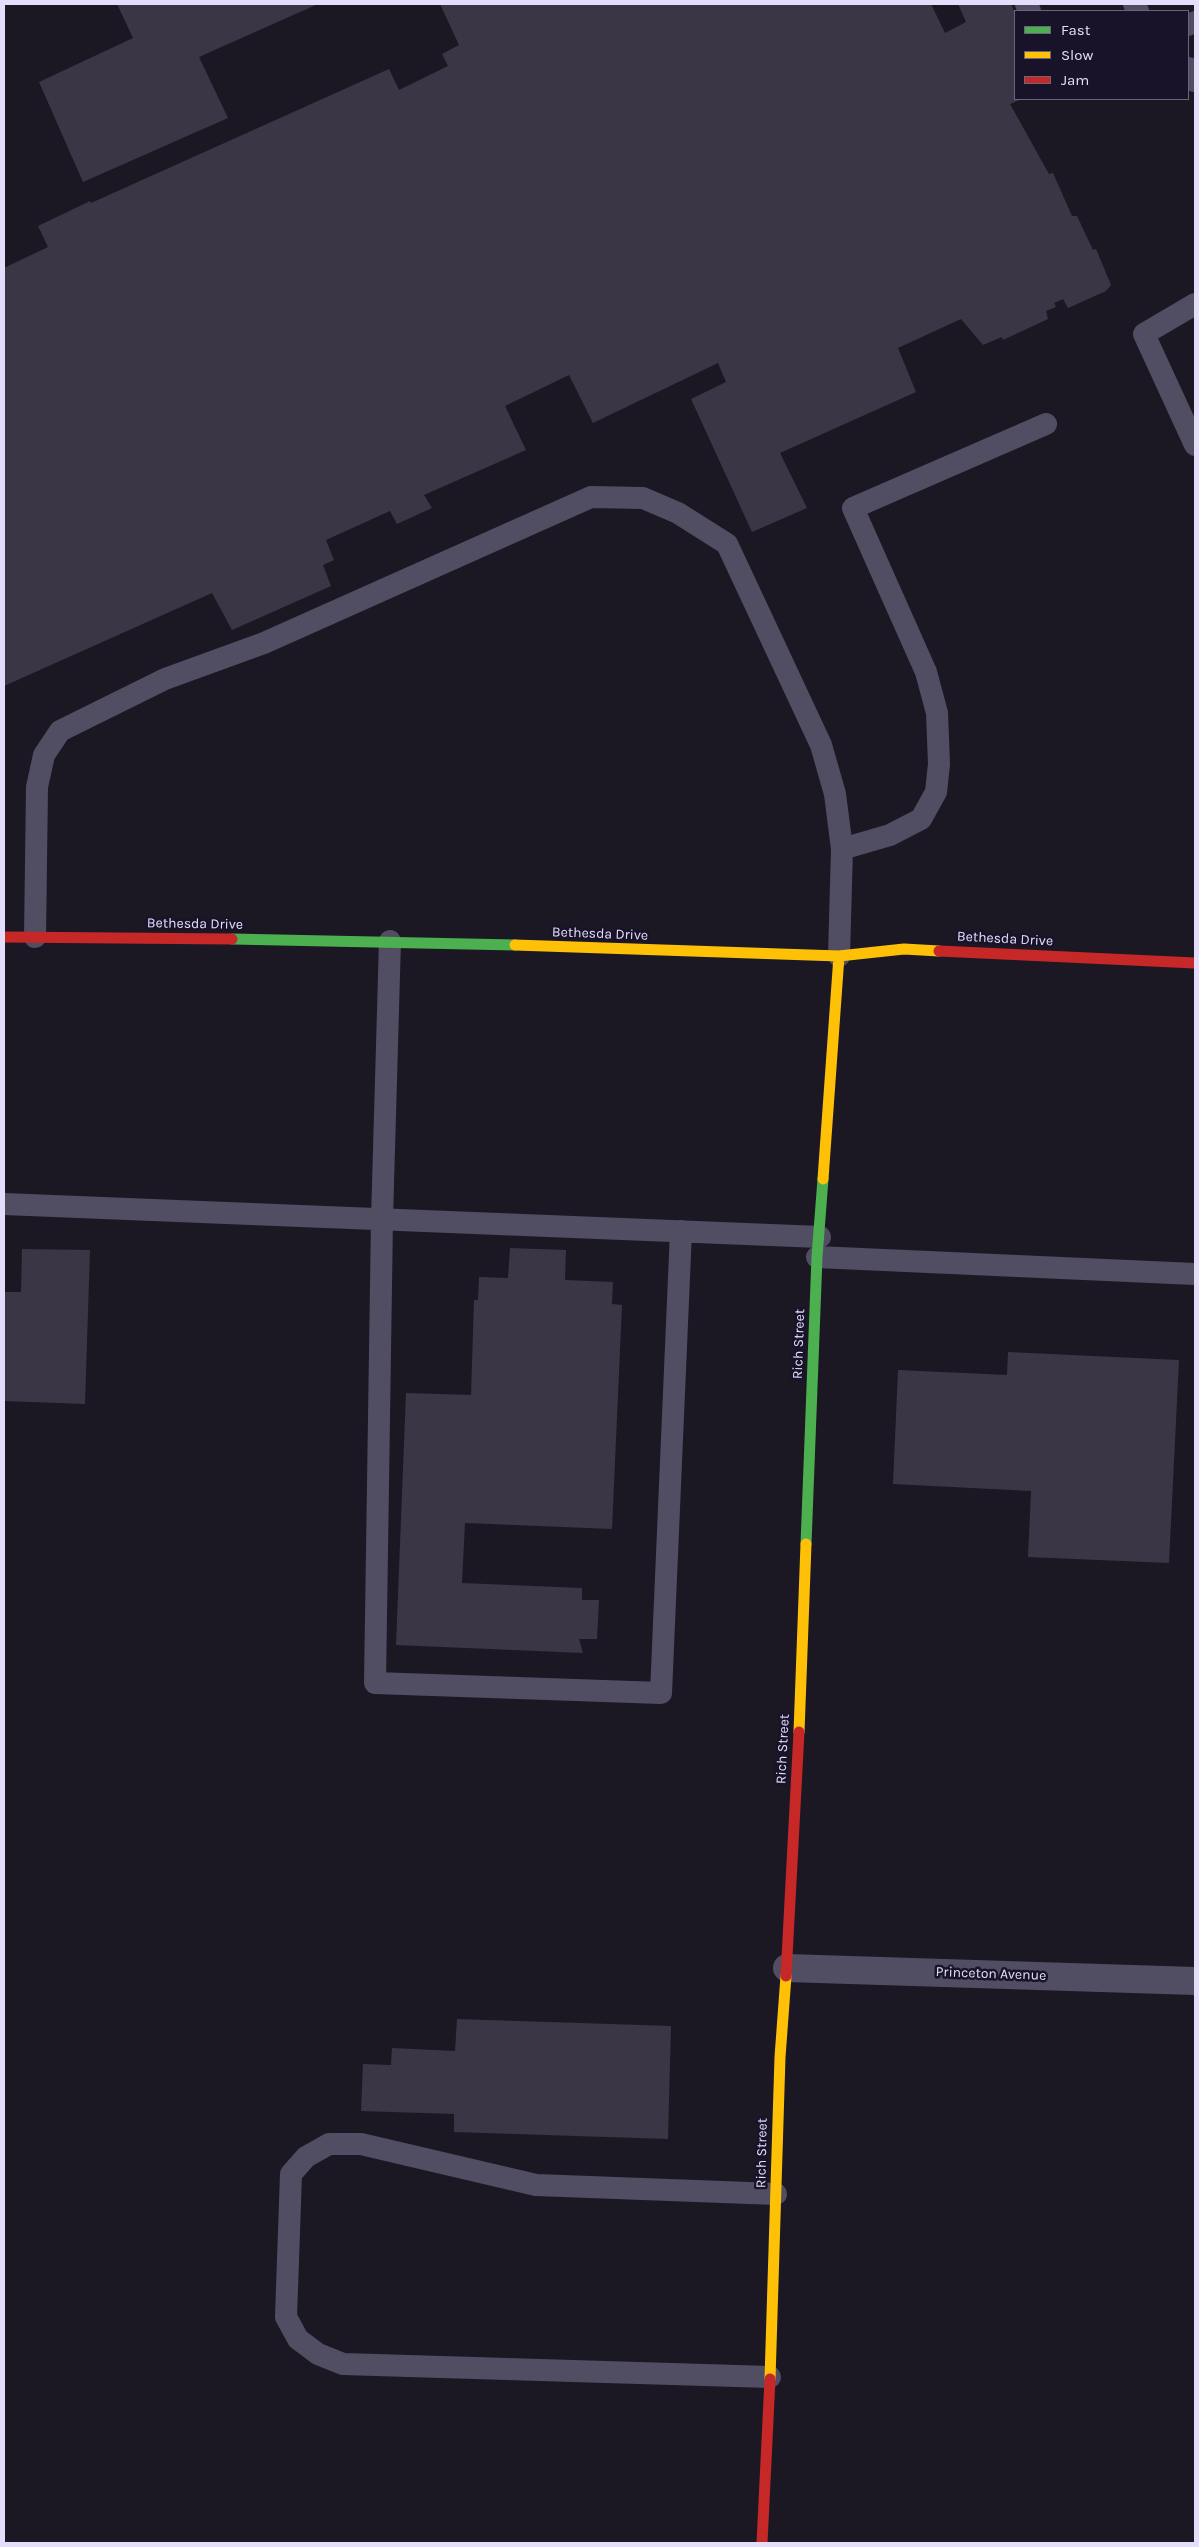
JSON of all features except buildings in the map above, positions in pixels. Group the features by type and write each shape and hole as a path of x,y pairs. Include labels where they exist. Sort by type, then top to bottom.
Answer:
{"street":[{"name":"Bethesda Drive","path":"4,937 390,941 839,956 904,948 1195,963"},
{"name":"Rich Street","path":"762,2543 770,2378 780,2057 787,1968 819,1247 839,956"},
{"name":"Princeton Avenue","path":"787,1968 1195,1981"}],"lane":[{"path":"1195,304 1144,334 1195,445"},
{"path":"842,848 890,836 921,819 936,792 938,764 937,713 926,672 853,508 1046,424"},
{"path":"35,937 37,787 44,755 60,731 165,679 264,643 591,497 643,498 678,513 726,544 821,745 835,794 842,848 839,956"},
{"path":"390,941 382,1219 375,1683 661,1693 681,1231"},
{"path":"4,1204 681,1231 819,1247 1195,1274"},
{"path":"770,2378 343,2364 318,2354 298,2339 286,2317 292,2174 306,2157 329,2144 361,2144 536,2185 776,2194"}],"traffic: fast":[{"path":"232,939 515,945"},
{"path":"806,1544 817,1257 823,1179"}],"traffic: slow":[{"path":"515,945 839,956 904,949 939,951"},
{"path":"823,1179 839,956"},
{"path":"799,1732 806,1544"},
{"path":"770,2379 780,2057 786,1976"}],"traffic: jam":[{"path":"4,937 232,939"},
{"path":"939,951 1195,963"},
{"path":"786,1976 799,1732"},
{"path":"762,2543 770,2379"}]}
